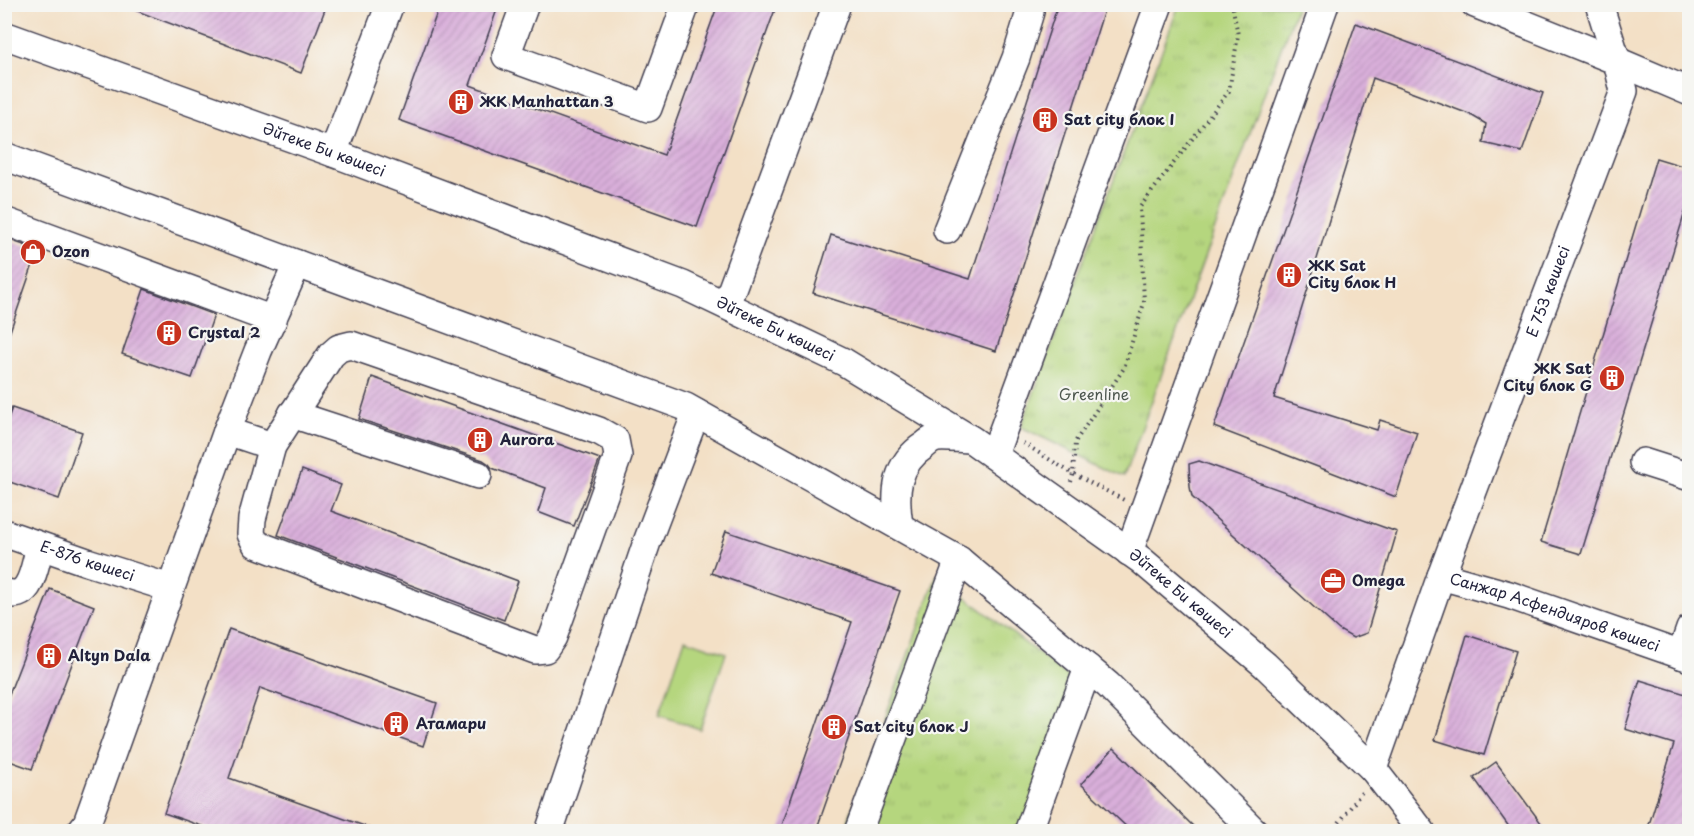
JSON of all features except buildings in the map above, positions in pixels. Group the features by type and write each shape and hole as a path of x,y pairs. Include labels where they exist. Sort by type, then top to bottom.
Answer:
{"street":[{"path":"333,153 390,4"},
{"path":"525,4 506,56 648,108 686,4"},
{"path":"948,230 1016,58 1030,12 1028,4"},
{"path":"994,455 1159,4"},
{"path":"1129,552 1325,4"},
{"path":"1475,4 1689,92"},
{"name":"Е 753 көшесі","path":"1441,576 1624,91 1599,4"},
{"path":"726,305 835,5"},
{"name":"Әйтеке Би көшесі","path":"4,35 333,153 672,281 844,362 972,440 1129,552 1265,665 1374,771 1422,831"},
{"path":"4,156 696,412 959,560 1108,685 1255,831"},
{"path":"4,221 273,320"},
{"path":"80,831 87,823 227,431 258,351 297,264"},
{"path":"351,345 599,431 615,440 618,456 553,637 545,649 535,650 256,544 251,534 252,519 272,446 331,355 339,348 351,345"},
{"path":"549,831 647,542 696,412"},
{"path":"292,414 478,475"},
{"path":"227,431 272,446"},
{"path":"899,525 896,508 899,479 904,464 916,450 935,438 972,440"},
{"path":"1643,462 1689,477"},
{"name":"Е-876 көшесі","path":"4,533 40,547 170,588"},
{"path":"4,592 13,596 22,593 29,584 40,547"},
{"path":"858,831 959,560"},
{"name":"Санжар Асфендияров көшесі","path":"1374,771 1441,576 1509,595 1685,656"},
{"path":"1685,656 1689,629"},
{"path":"1028,831 1088,668"}],"path":[{"path":"1065,505 1073,474 1076,442 1124,368 1144,303 1140,207 1229,91 1238,35 1232,4"},
{"path":"1015,438 1073,474 1129,502"},
{"path":"1332,831 1374,771"}],"green space":[{"name":"Greenline","path":"1179,5 1297,5 1124,477 1021,427"},
{"path":"937,575 1088,692 1038,831 844,832"},
{"path":"685,639 726,653 700,729 659,715"}],"place":[{"name":"ЖК Manhattan 3","path":"461,102"},
{"name":"Sat city блок I","path":"1045,120"},
{"name":"Ozon","path":"33,252"},
{"name":"ЖК Sat City блок H","path":"1289,275"},
{"name":"Crystal 2","path":"169,333"},
{"name":"ЖК Sat City блок G","path":"1612,378"},
{"name":"Aurora","path":"480,440"},
{"name":"Omega","path":"1333,581"},
{"name":"Altyn Dala","path":"49,656"},
{"name":"Атамари","path":"396,724"},
{"name":"Sat city блок J","path":"834,727"}]}
